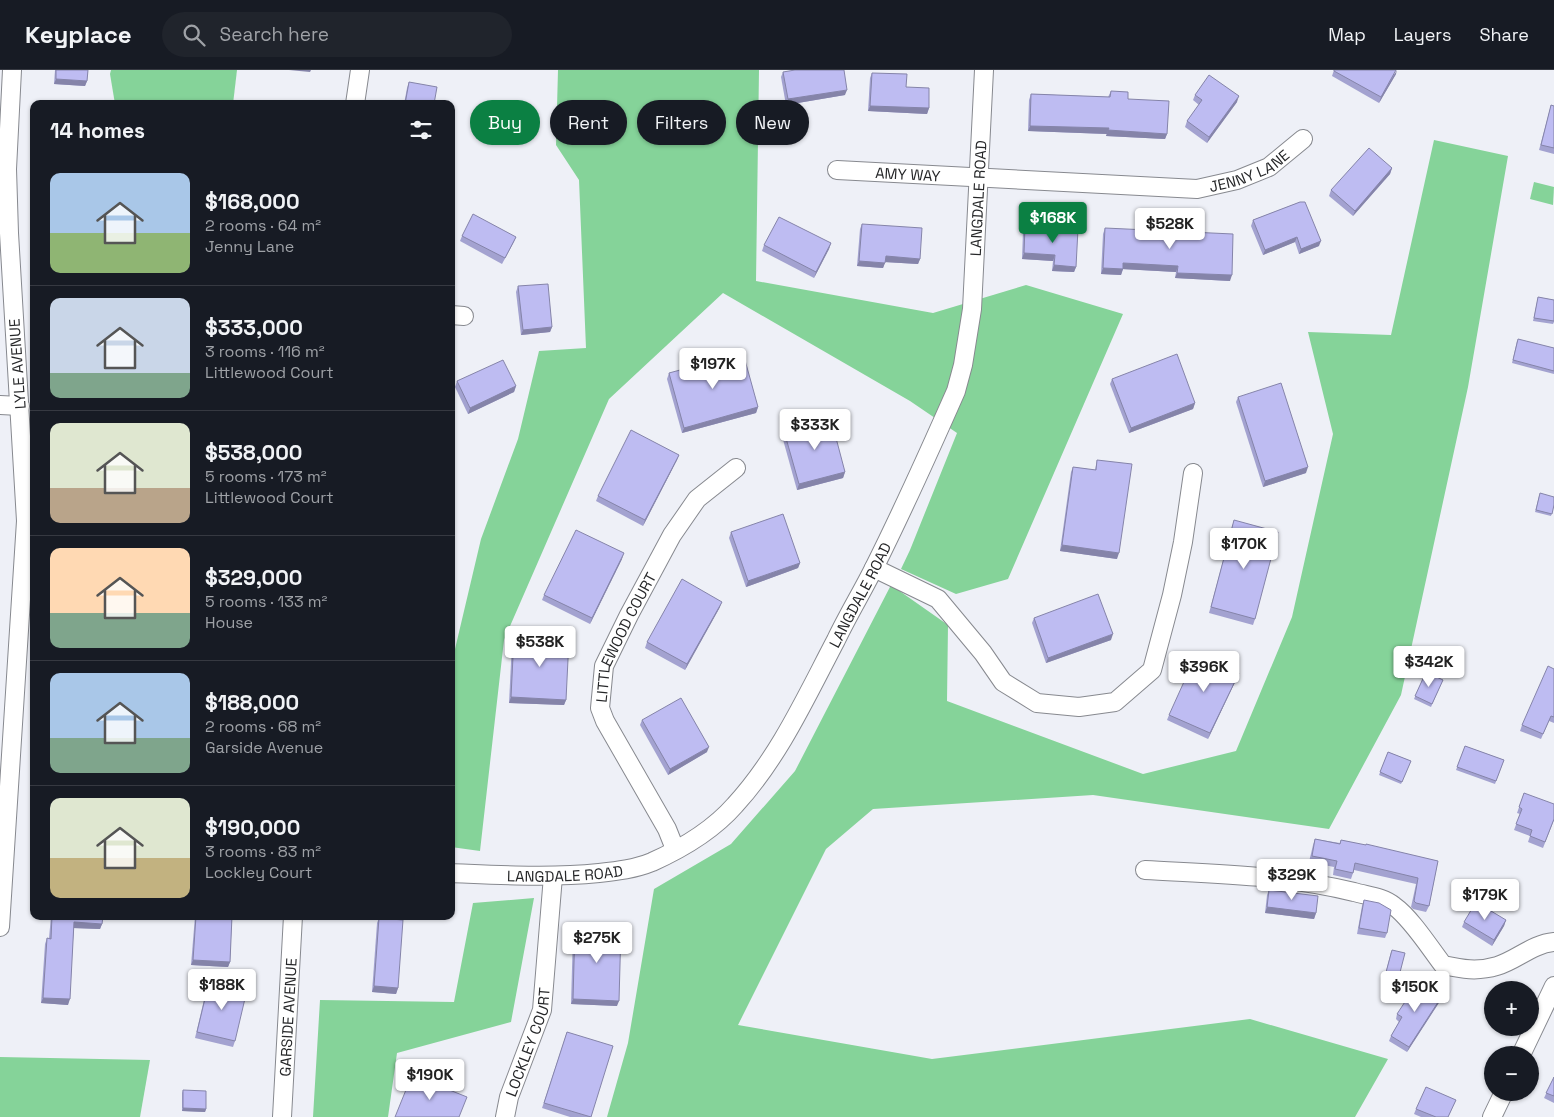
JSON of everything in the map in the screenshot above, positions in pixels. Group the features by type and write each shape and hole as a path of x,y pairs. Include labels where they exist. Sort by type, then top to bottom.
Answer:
{"street":[{"name":"LYLE AVENUE","path":"0,927 26,522 7,169 12,70"},
{"path":"356,100 360,70"},
{"name":"LANGDALE ROAD","path":"455,873 574,876 627,870 652,862 693,839 722,817 740,800 772,759 874,568 956,391 963,365 972,309 984,70"},
{"name":"JENNY LANE","path":"979,178 1198,189 1237,180 1270,167 1303,139"},
{"name":"AMY WAY","path":"837,170 979,178"},
{"path":"0,405 20,406"},
{"name":"LITTLEWOOD COURT","path":"675,849 668,829 604,722 600,708 604,666 672,534 697,498 736,468"},
{"path":"874,568 938,599 983,653 1003,682 1037,703 1079,707 1115,702 1152,670 1172,595 1183,542 1193,473"},
{"path":"1145,870 1283,879 1384,900 1395,906 1406,917 1443,964 1471,970 1498,966 1537,945 1554,942"},
{"name":"LOCKLEY COURT","path":"505,1117 509,1097 542,1010 553,876"},
{"name":"GARSIDE AVENUE","path":"282,1117 293,920"},
{"path":"1526,1046 1554,986"},
{"path":"1492,1117 1500,1101"}],"green space":[{"path":"111,70 237,70 233,100 114,100"},
{"path":"558,70 759,70 759,100 736,100 736,145 758,145 756,281 933,313 1026,285 1123,314 1008,579 956,594 901,569 957,433 910,401 723,293 609,399 504,640 480,851 455,848 455,649 481,539 518,439 539,351 586,348 579,180 556,145 627,145 627,100 557,100"},
{"path":"1434,140 1508,156 1468,387 1401,695 1329,829 1093,795 873,809 826,849 738,1025 932,1059 1250,1019 1388,1059 1355,1117 607,1117 628,1043 654,889 731,844 795,771 891,585 948,625 947,701 1143,774 1236,751 1292,617 1333,434 1308,332 1391,335"},
{"path":"1534,182 1554,187 1553,205 1530,199"},
{"path":"534,898 511,1022 397,1053 388,1117 313,1117 320,1000 454,1002 473,903"},
{"path":"0,1057 150,1060 140,1117 0,1117"}],"building":[{"path":"56,70 88,70 87,81 56,79"},
{"path":"795,70 844,70 847,90 788,99 783,72"},
{"path":"1334,70 1396,70 1381,97"},
{"path":"872,73 907,74 906,87 929,88 929,108 870,106"},
{"path":"1209,75 1239,96 1209,137 1187,121 1202,100 1195,95"},
{"path":"409,82 437,87 435,100 406,100"},
{"path":"1111,91 1128,92 1128,99 1169,101 1167,134 1108,130 1109,128 1030,126 1031,94 1110,97"},
{"path":"1551,105 1554,106 1554,148 1541,145"},
{"path":"1369,148 1392,168 1355,211 1331,190"},
{"path":"1300,202 1305,202 1321,241 1301,249 1297,237 1265,250 1253,220"},
{"path":"473,214 516,237 505,258 462,236"},
{"path":"779,217 831,243 816,272 764,245"},
{"path":"862,224 922,228 920,259 886,256 885,263 859,261"},
{"path":"1025,226 1078,229 1076,267 1054,265 1055,255 1024,253"},
{"path":"1105,228 1233,234 1232,275 1177,273 1178,266 1123,263 1123,269 1103,268"},
{"path":"548,284 552,327 523,330 518,286"},
{"path":"1538,297 1554,300 1554,321 1534,318"},
{"path":"1518,339 1554,348 1554,371 1513,360"},
{"path":"743,353 758,407 684,428 669,373"},
{"path":"1177,354 1195,403 1131,428 1112,379"},
{"path":"503,360 516,386 470,408 457,381"},
{"path":"1281,383 1308,467 1265,481 1238,397"},
{"path":"831,419 845,472 799,484 784,431"},
{"path":"631,430 679,455 645,520 598,496"},
{"path":"1097,460 1132,464 1119,553 1062,545 1073,467 1096,470"},
{"path":"1540,493 1554,497 1552,514 1536,510"},
{"path":"783,514 800,563 748,581 731,532"},
{"path":"1234,520 1278,532 1255,619 1211,607"},
{"path":"576,530 624,553 592,618 544,595"},
{"path":"682,579 722,602 687,664 647,642"},
{"path":"1098,594 1113,634 1048,658 1034,618"},
{"path":"514,636 569,639 566,700 511,697"},
{"path":"1197,653 1239,673 1210,733 1169,715"},
{"path":"1548,666 1554,669 1554,717 1551,716 1543,734 1522,725"},
{"path":"1426,672 1443,680 1432,704 1415,696"},
{"path":"681,698 709,747 670,769 642,720"},
{"path":"1465,746 1504,760 1496,781 1457,767"},
{"path":"1388,752 1411,761 1402,782 1380,772"},
{"path":"1524,793 1554,804 1554,819 1545,842 1530,836 1532,830 1516,824 1522,809 1519,807"},
{"path":"1315,839 1340,844 1341,840 1366,844 1438,861 1429,906 1414,901 1418,878 1355,863 1353,873 1335,869 1337,861 1312,856"},
{"path":"1269,890 1318,896 1316,913 1267,907"},
{"path":"1364,900 1379,903 1391,910 1387,933 1359,928"},
{"path":"1476,902 1506,920 1494,940 1464,922"},
{"path":"52,920 102,920 102,924 74,922 70,999 43,998 47,938 51,939"},
{"path":"196,920 232,920 230,962 193,960"},
{"path":"379,920 403,920 398,988 374,986"},
{"path":"575,926 621,928 619,1001 573,999"},
{"path":"1392,950 1405,953 1398,980 1385,976"},
{"path":"209,982 247,990 235,1041 197,1032"},
{"path":"1418,982 1442,996 1409,1047 1391,1036 1402,1017 1397,1014"},
{"path":"567,1032 613,1046 591,1117 544,1103"},
{"path":"412,1075 467,1097 459,1117 395,1117"},
{"path":"1554,1077 1554,1096 1546,1093"},
{"path":"1426,1087 1456,1100 1448,1117 1436,1117 1416,1109"},
{"path":"183,1090 206,1091 206,1109 183,1108"}]}
